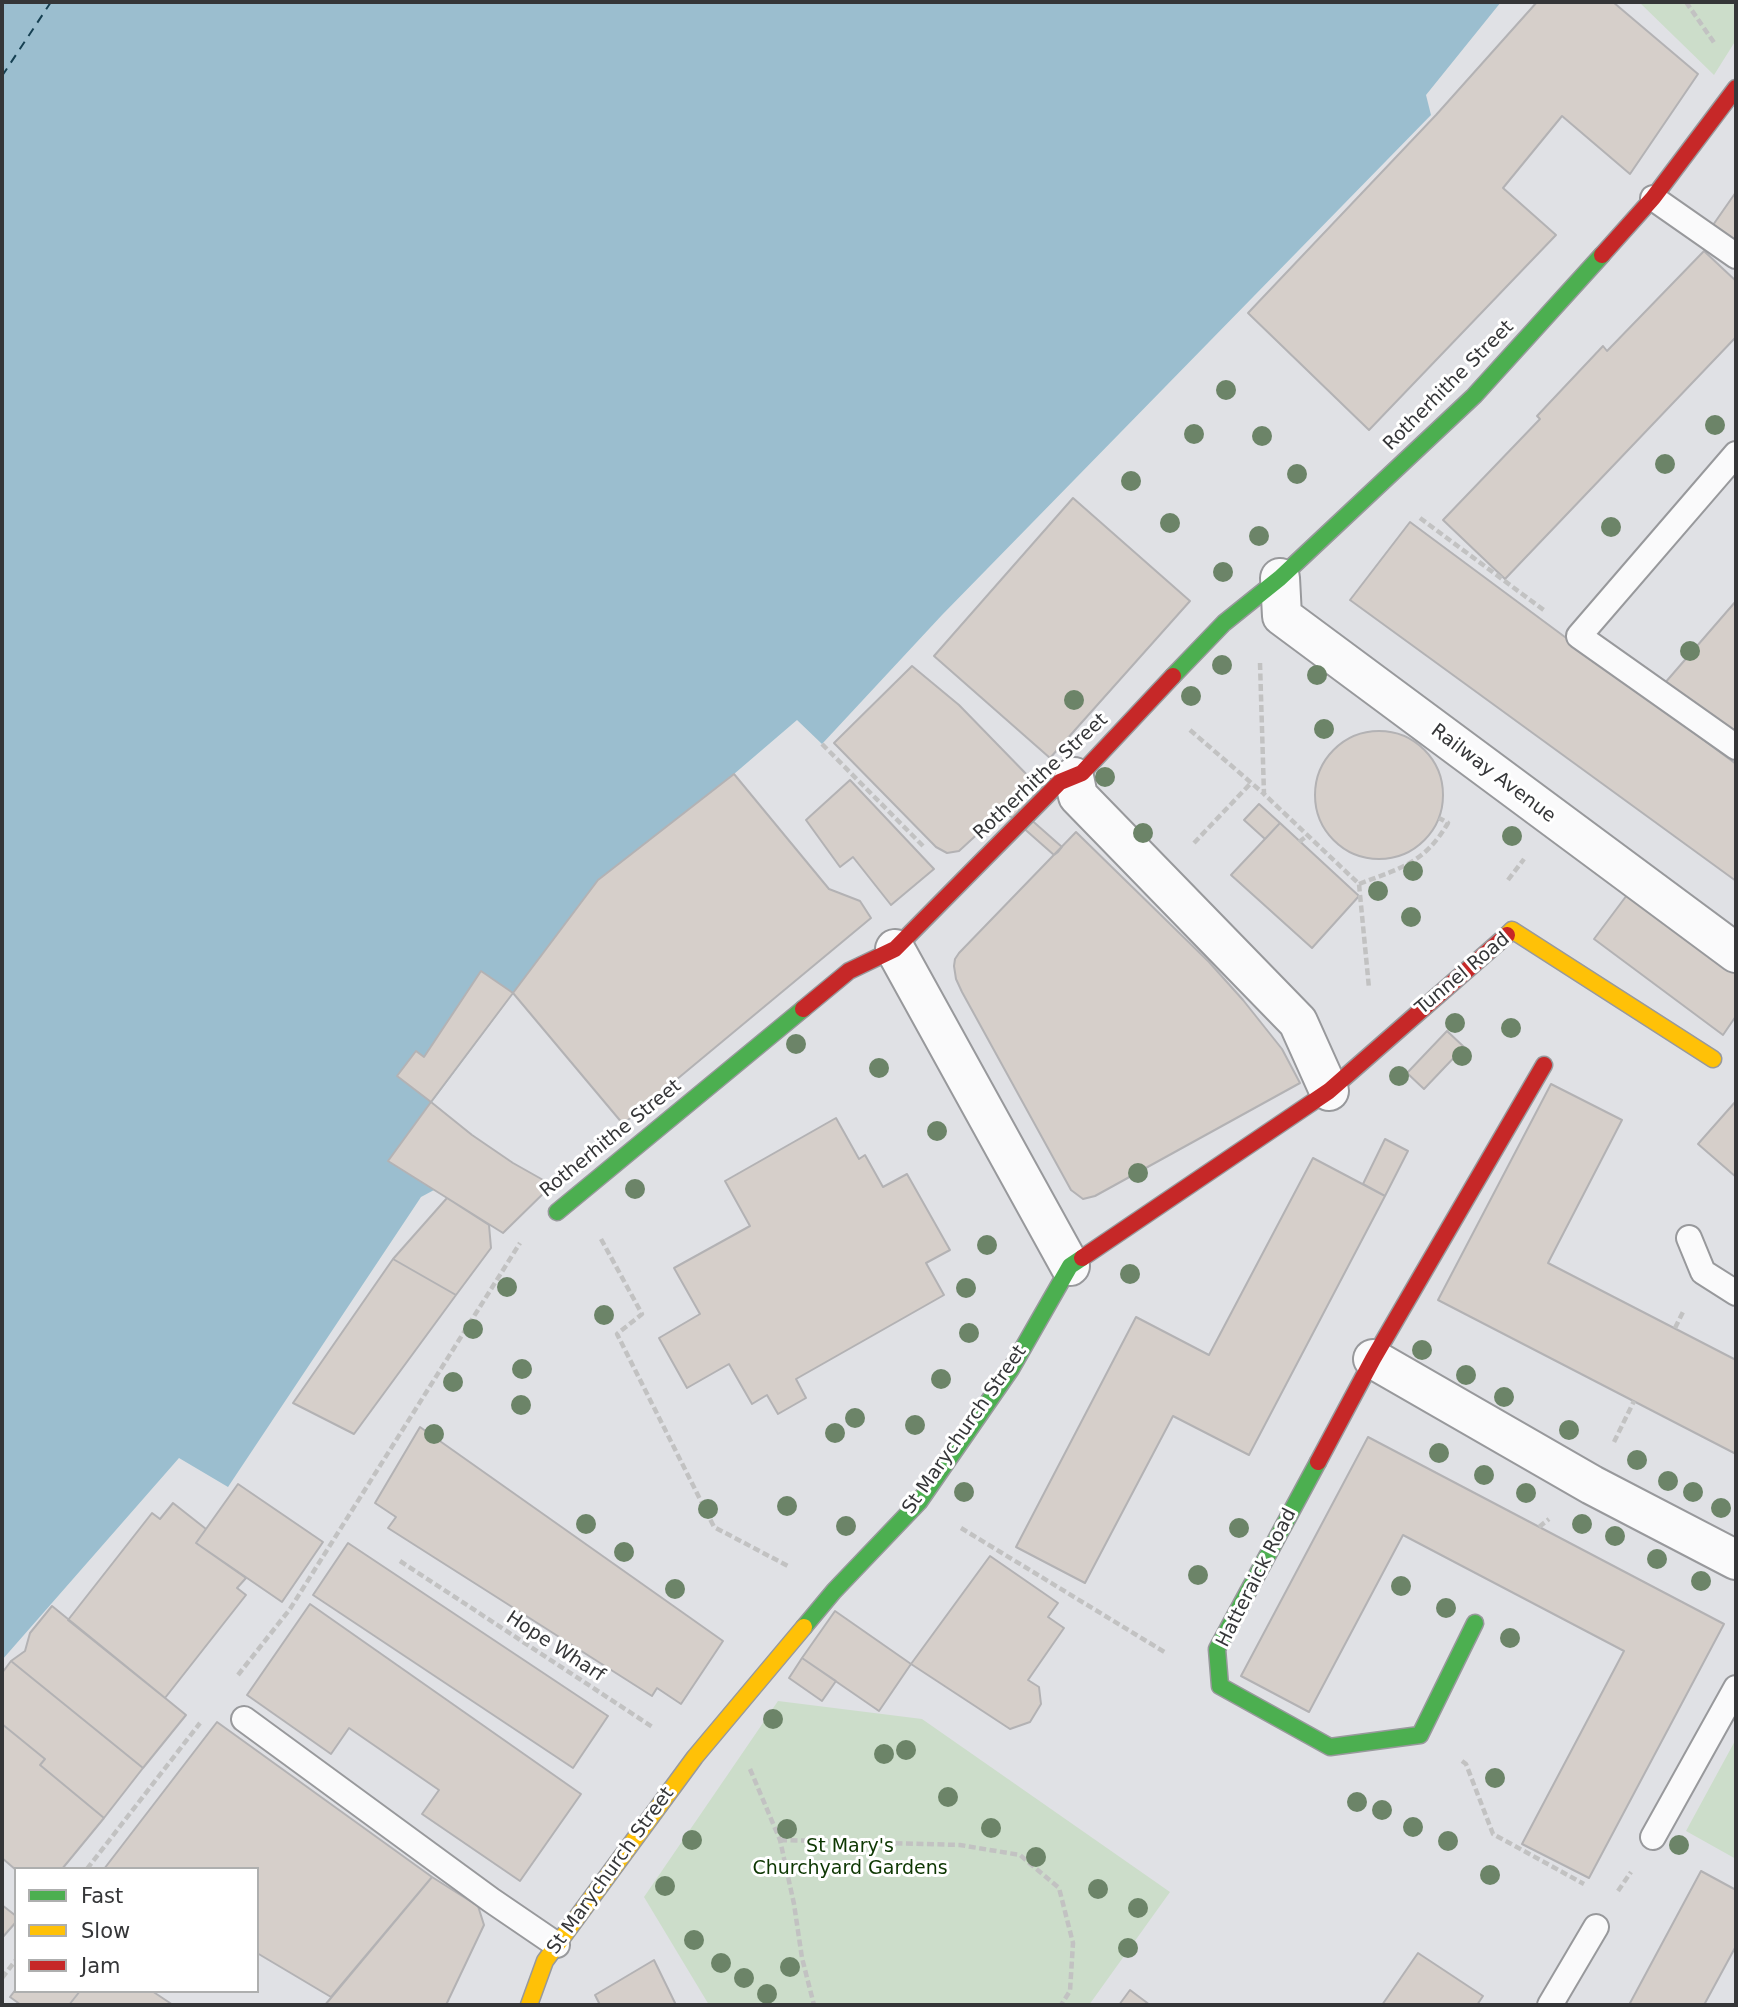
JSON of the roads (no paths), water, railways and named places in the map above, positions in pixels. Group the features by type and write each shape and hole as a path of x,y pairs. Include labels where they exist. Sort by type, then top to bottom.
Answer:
{"street":[{"name":"Rotherhithe Street","path":"557,1212 849,971 895,949 1060,782 1082,773 1224,623 1280,578 1474,396 1653,198 1736,89"},
{"name":"Railway Avenue","path":"1280,578 1282,616 1736,953"},
{"path":"1074,777 1077,796 1298,1022 1329,1091"},
{"name":"Tunnel Road","path":"1070,1266 1329,1091 1511,930 1713,1059"},
{"path":"895,949 1070,1266"},
{"name":"Hatteraick Road","path":"1475,1623 1420,1735 1330,1746 1220,1685 1217,1649 1373,1359 1544,1065"},
{"name":"St Marychurch Street","path":"529,2005 545,1961 695,1756 834,1591 919,1502 1011,1369 1070,1266"},
{"path":"1373,1359 1592,1485 1736,1560"}],"lane":[{"path":"1653,198 1736,256"},
{"path":"1736,454 1579,636 1736,747"},
{"path":"1689,1238 1703,1272 1736,1293"},
{"path":"1653,1837 1736,1688"},
{"path":"244,1719 491,1900 557,1945"},
{"path":"1550,2005 1595,1927"}],"water":[{"path":"2,2 1501,2 1426,95 1431,115 942,615 822,744 797,720 734,774 598,880 388,1161 434,1190 421,1197 228,1487 179,1458 2,1660"}],"park label":[{"name":"St Mary's Churchyard Gardens","path":"850,1858"}]}
